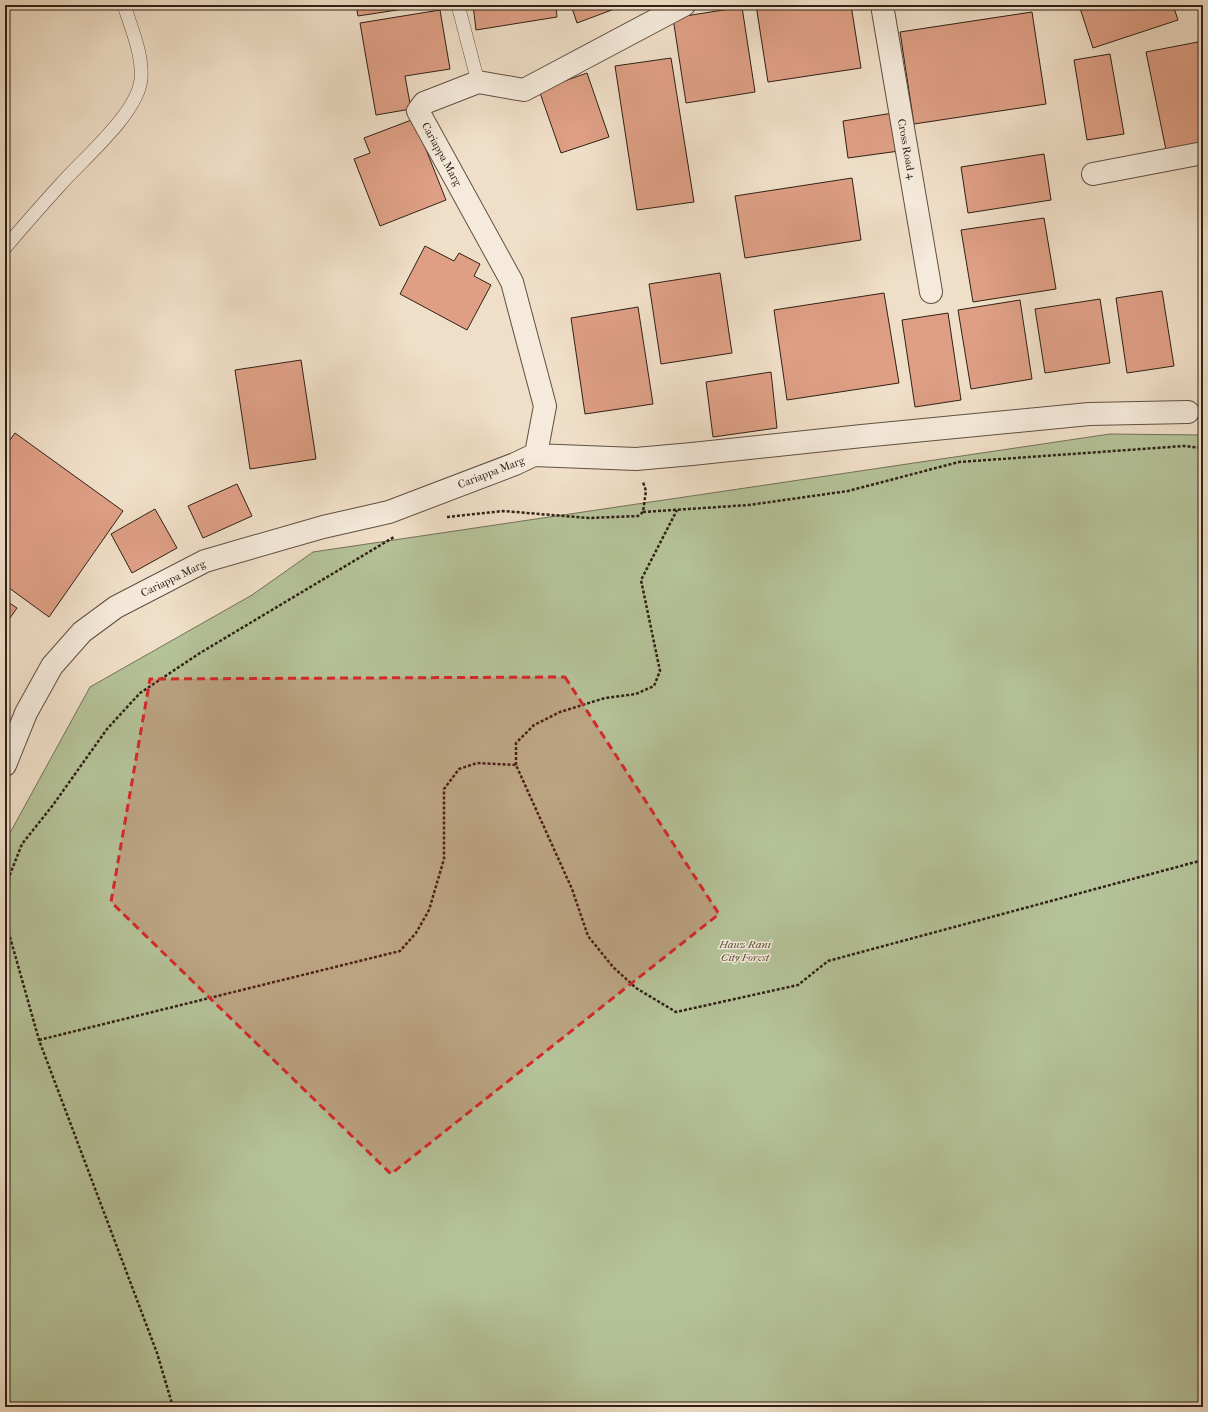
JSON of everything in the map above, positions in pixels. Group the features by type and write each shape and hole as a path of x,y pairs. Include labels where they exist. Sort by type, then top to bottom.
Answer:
{"street":[{"path":"478,82 524,90 684,5"},
{"name":"Cross Road 4","path":"882,5 931,292"},
{"name":"Cariappa Marg","path":"5,765 26,713 52,666 82,632 116,607 204,561 323,526 389,512 508,467 536,454 545,406 512,282 418,111 424,102 478,82"},
{"path":"1093,174 1203,153"},
{"path":"534,455 636,459 1089,414 1188,412"}],"lane":[{"path":"5,248 61,183 115,126 136,97 141,79 140,58 124,5"},
{"path":"458,5 478,82"}],"path":[{"path":"444,518 503,511 589,518 638,516 643,512 749,505 848,492 959,462 1184,446 1203,448"},
{"path":"636,459 646,491 643,512"},
{"path":"677,510 641,580 660,672 654,686 636,694 604,698 560,712 534,725 516,743 516,765 572,889 588,936 613,967 636,988 676,1012 798,985 828,961 1203,860"},
{"path":"173,1407 157,1353 39,1040 8,930 9,877 22,844 107,729 140,693 200,653 398,535"},
{"path":"39,1040 400,951 416,933 428,910 444,859 444,789 459,769 477,763 516,765"}],"highlighted area":[{"path":"565,677 719,914 391,1174 111,902 150,679"}],"green space":[{"name":"Hauz Rani City Forest","path":"1110,434 1203,435 1203,1407 5,1407 5,842 90,687 252,595 313,552"}],"building":[{"path":"356,5 430,5 358,16"},
{"path":"473,5 556,5 557,17 476,30"},
{"path":"571,5 625,5 577,23"},
{"path":"756,5 851,5 861,68 768,82"},
{"path":"1079,5 1173,5 1178,20 1093,48"},
{"path":"742,7 755,92 686,103 673,18"},
{"path":"440,10 450,69 405,76 411,109 376,115 360,23"},
{"path":"1032,12 1046,104 914,124 900,32"},
{"path":"1203,41 1203,142 1166,150 1146,52"},
{"path":"1110,54 1124,134 1087,140 1074,60"},
{"path":"671,58 694,202 637,210 615,66"},
{"path":"587,73 609,137 561,153 539,90"},
{"path":"893,113 899,151 848,158 843,121"},
{"path":"414,119 446,200 380,226 354,159 370,153 364,138"},
{"path":"1044,154 1051,200 968,213 961,167"},
{"path":"852,178 861,240 745,258 735,196"},
{"path":"1044,218 1056,289 973,302 961,230"},
{"path":"425,246 454,261 459,253 480,264 474,276 491,285 467,330 400,294"},
{"path":"720,273 732,353 661,364 649,284"},
{"path":"1162,291 1174,366 1127,373 1116,298"},
{"path":"884,293 899,383 787,400 774,310"},
{"path":"1100,299 1110,363 1045,373 1035,309"},
{"path":"1020,300 1032,379 971,389 958,310"},
{"path":"638,307 653,404 585,414 571,318"},
{"path":"948,313 961,400 915,407 902,320"},
{"path":"301,360 316,459 250,469 235,370"},
{"path":"771,372 777,428 713,437 706,382"},
{"path":"15,433 123,511 49,617 5,585 5,447"},
{"path":"237,484 252,516 203,538 188,506"},
{"path":"155,509 177,548 132,573 111,534"},
{"path":"5,600 17,608 5,625"}]}
